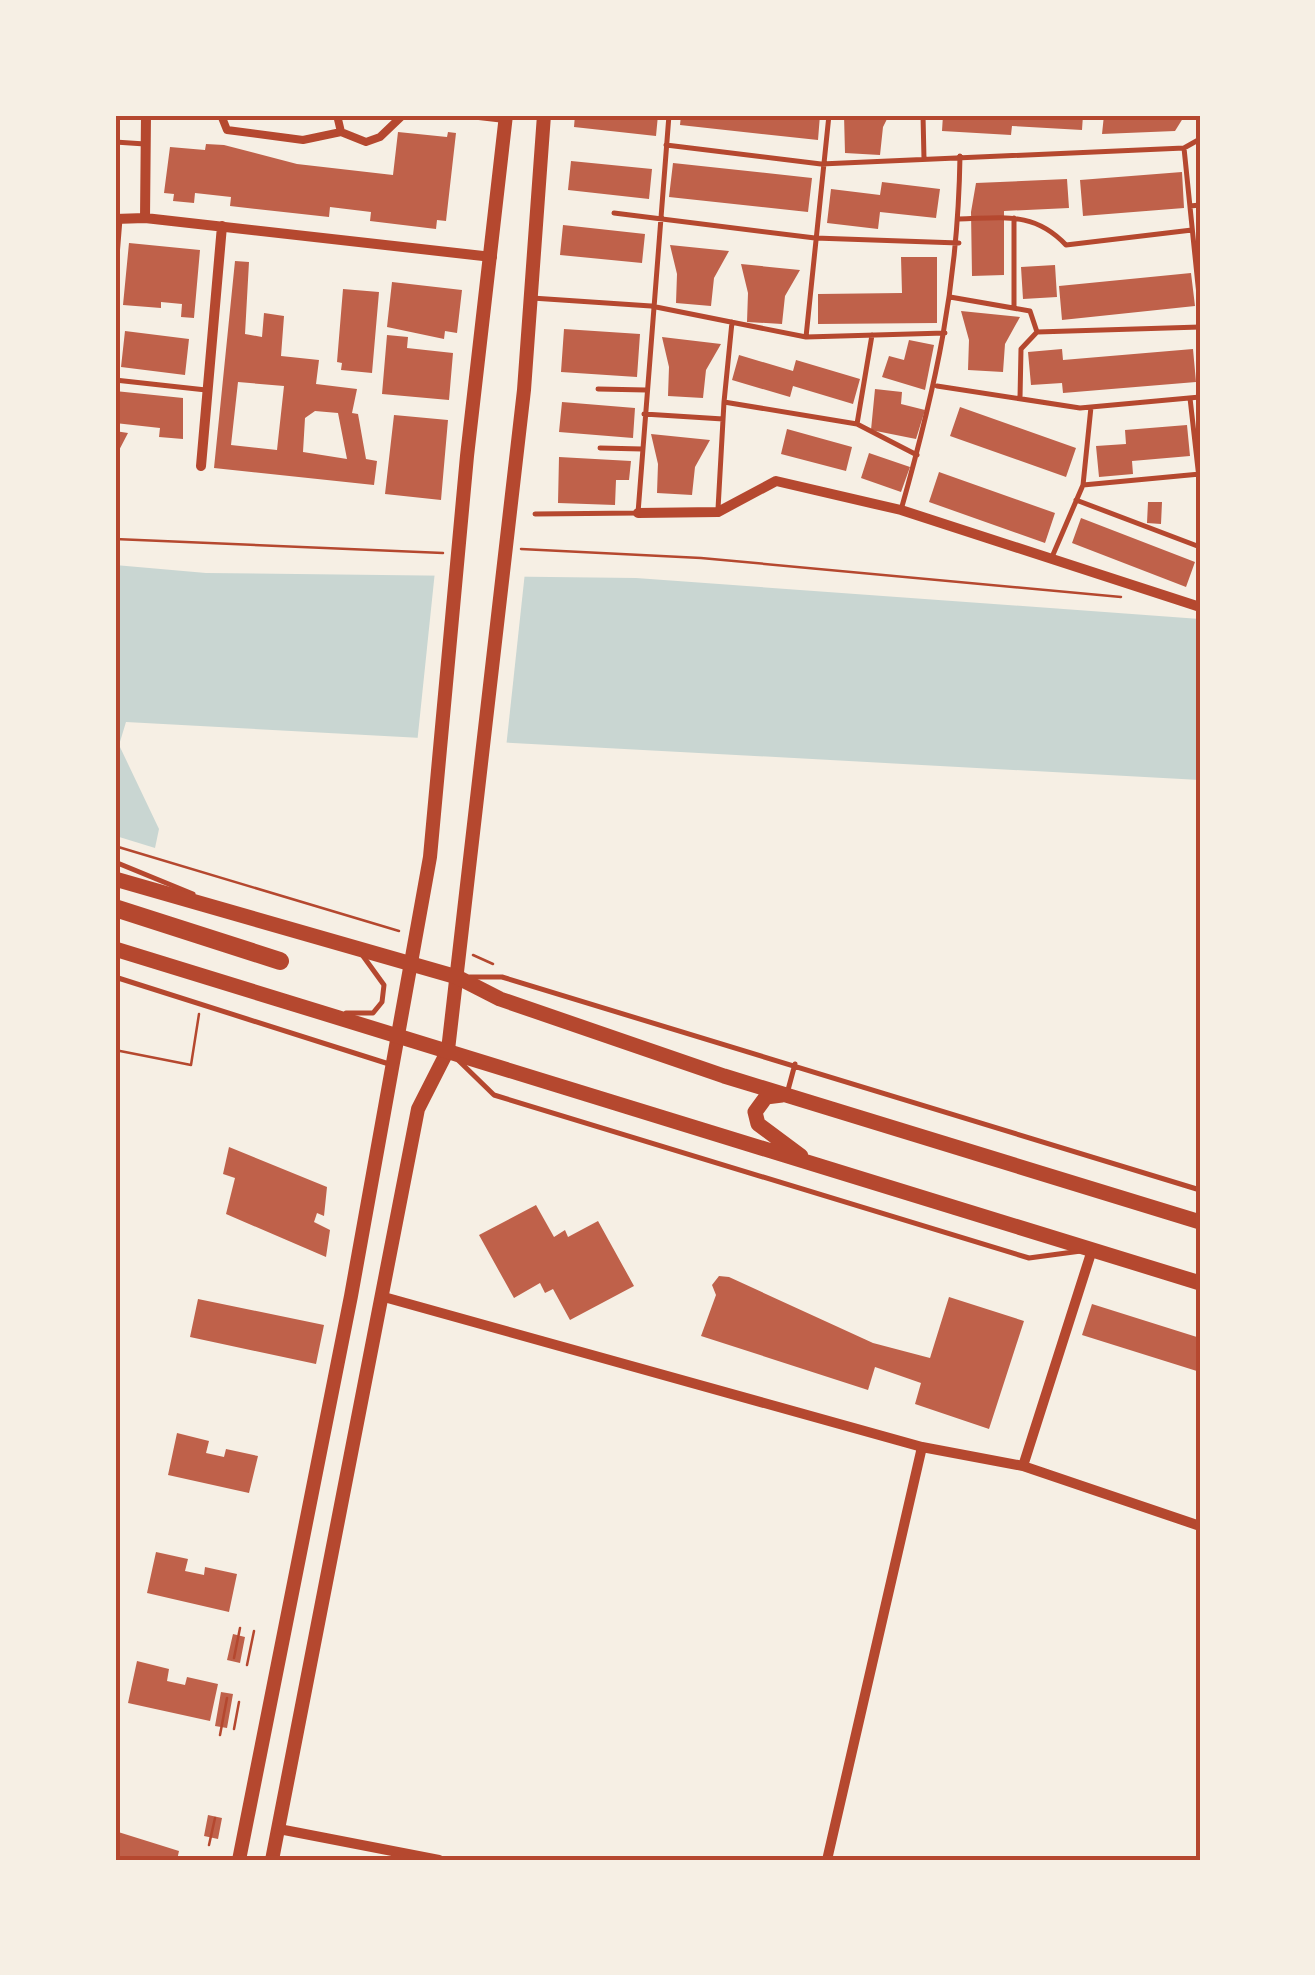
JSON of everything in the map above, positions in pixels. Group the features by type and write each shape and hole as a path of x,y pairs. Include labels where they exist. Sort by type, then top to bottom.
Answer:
{"highway":[{"path":"115,908 280,961"}],"main road":[{"path":"272,1860 418,1109 448,1050 524,390 544,115"},
{"path":"239,1860 430,857 467,456 506,117"},
{"path":"115,879 457,977 500,999 786,1095 1200,1222"},
{"path":"118,952 448,1050 497,1069 1200,1284"},
{"path":"786,1095 766,1097 754,1112 758,1124 812,1164"}],"street":[{"path":"144,218 146,115"},
{"path":"221,115 227,130 303,140 341,132 366,142 403,115"},
{"path":"337,115 341,132"},
{"path":"470,115 506,117"},
{"path":"118,219 144,218 492,256"},
{"path":"201,466 222,226"},
{"path":"638,513 718,512 776,481 901,510 1200,607"},
{"path":"1024,1466 1092,1250"},
{"path":"384,1297 922,1447 1024,1466 1200,1526"},
{"path":"827,1860 922,1447"},
{"path":"279,1829 439,1860"}],"lane":[{"path":"535,514 638,513 651,306 669,115"},
{"path":"806,337 829,115"},
{"path":"923,115 924,158"},
{"path":"666,145 822,164 1184,148 1200,139"},
{"path":"115,142 145,144"},
{"path":"1184,148 1200,305"},
{"path":"901,510 936,386 959,242 960,156"},
{"path":"1190,206 1200,205"},
{"path":"614,213 815,238 959,242"},
{"path":"959,218 1014,218 1046,224 1066,245 1192,230"},
{"path":"1014,218 1014,308"},
{"path":"115,281 118,219"},
{"path":"950,297 1030,312 1037,332"},
{"path":"529,298 651,306 806,337 944,333"},
{"path":"718,512 732,322"},
{"path":"1020,399 1021,349 1037,332 1200,327"},
{"path":"857,424 872,335"},
{"path":"115,380 208,390"},
{"path":"936,386 1091,407 1200,397"},
{"path":"598,389 646,390"},
{"path":"1190,398 1200,486"},
{"path":"724,402 857,424 917,455"},
{"path":"1051,560 1083,484 1091,407"},
{"path":"644,414 723,419"},
{"path":"600,448 642,449"},
{"path":"1083,484 1199,474"},
{"path":"1076,500 1200,548"},
{"path":"115,862 242,914"},
{"path":"318,1011 373,1013 382,1002 384,985 371,962 342,942"},
{"path":"115,977 392,1065"},
{"path":"457,977 502,977 1200,1190"},
{"path":"448,1050 494,1096 1030,1258 1092,1250"},
{"path":"786,1095 795,1064"}],"path":[{"path":"115,540 447,553"},
{"path":"505,550 544,548 701,558 1120,596"},
{"path":"115,846 416,936"},
{"path":"460,949 503,969"},
{"path":"115,1050 191,1064 199,1014"},
{"path":"234,1658 240,1628"},
{"path":"247,1664 254,1631"},
{"path":"220,1735 227,1698"},
{"path":"234,1729 239,1702"},
{"path":"209,1846 215,1818"}],"shaded area":[{"path":"115,565 206,573 636,578 1200,619 1200,780 126,722 119,745 159,829 155,848 116,836"}],"pier":[{"path":"435,571 525,572 506,748 417,744"}],"building":[{"path":"575,115 658,115 656,136 574,127"},
{"path":"681,115 820,115 818,140 680,125"},
{"path":"844,115 889,115 883,127 880,155 845,153"},
{"path":"943,115 1083,115 1082,130 1012,126 1011,135 942,131"},
{"path":"1104,115 1185,115 1175,131 1102,134"},
{"path":"398,132 447,137 448,132 456,133 446,221 437,220 436,229 370,221 371,212 330,207 329,217 230,206 231,197 195,193 194,203 173,201 174,194 164,193 170,147 205,150 206,144 224,145 297,164 393,175"},
{"path":"571,161 652,169 649,199 568,190"},
{"path":"673,163 812,178 808,212 669,197"},
{"path":"1182,172 1184,208 1083,216 1080,180"},
{"path":"1067,179 1069,208 1004,211 1004,275 972,276 971,212 976,183"},
{"path":"882,182 940,189 936,218 880,212 878,229 827,223 831,189 880,195"},
{"path":"563,225 645,234 642,263 560,255"},
{"path":"129,243 200,250 194,318 181,317 182,304 161,302 161,308 123,305"},
{"path":"670,245 729,251 714,278 711,306 676,303 677,274"},
{"path":"901,257 937,257 937,323 818,324 818,294 902,293"},
{"path":"235,261 249,262 245,334 262,337 264,313 284,316 281,356 319,360 316,384 357,389 352,413 358,414 366,459 377,461 374,485 214,468","holes":["238,382 284,386 277,450 231,445","315,411 338,413 347,459 303,452 305,418"]},
{"path":"741,264 800,270 785,296 782,324 747,322 748,293"},
{"path":"1055,265 1057,297 1023,299 1021,267"},
{"path":"1191,273 1195,306 1062,320 1059,286"},
{"path":"392,282 462,290 457,333 445,331 444,339 387,327"},
{"path":"343,289 379,292 372,373 341,370 342,363 337,362"},
{"path":"961,311 1020,317 1005,344 1003,372 968,370 969,340"},
{"path":"564,329 640,334 637,377 561,372"},
{"path":"125,331 189,339 185,375 121,367"},
{"path":"387,335 408,337 407,348 453,353 449,400 382,394"},
{"path":"662,337 721,344 706,370 703,398 668,396 669,367"},
{"path":"909,340 934,345 925,390 882,377 889,356 904,360"},
{"path":"1062,349 1063,360 1193,349 1196,382 1063,393 1062,383 1031,385 1028,352"},
{"path":"739,355 793,371 796,360 860,379 853,404 793,386 790,397 732,380"},
{"path":"875,389 902,392 901,404 925,410 916,439 871,430"},
{"path":"115,391 183,398 183,439 159,437 160,428 115,423"},
{"path":"562,402 635,408 633,438 559,432"},
{"path":"960,407 1076,448 1066,477 950,436"},
{"path":"394,415 448,420 441,500 385,494"},
{"path":"1187,425 1190,456 1132,461 1133,474 1099,477 1096,446 1126,444 1125,430"},
{"path":"787,429 852,447 846,471 781,454"},
{"path":"115,431 128,433 115,458"},
{"path":"651,434 710,440 695,467 692,495 657,493 658,464"},
{"path":"869,453 910,467 901,492 861,478"},
{"path":"559,457 631,461 629,480 616,480 615,505 558,503"},
{"path":"939,472 1055,513 1045,543 929,502"},
{"path":"1148,502 1162,502 1161,524 1147,523"},
{"path":"1081,518 1195,562 1186,587 1072,543"},
{"path":"229,1147 327,1187 324,1216 317,1213 314,1222 330,1230 326,1257 226,1214 235,1178 223,1174"},
{"path":"536,1205 554,1237 565,1230 568,1237 598,1221 634,1286 570,1320 553,1289 545,1293 540,1283 514,1298 479,1235"},
{"path":"719,1276 729,1277 873,1343 930,1358 949,1297 1024,1321 989,1429 915,1404 921,1383 875,1367 868,1390 701,1336 716,1295 712,1285"},
{"path":"198,1299 324,1325 316,1364 190,1337"},
{"path":"1092,1304 1200,1338 1200,1372 1082,1335"},
{"path":"177,1433 209,1441 206,1453 224,1457 226,1449 258,1456 249,1493 168,1475"},
{"path":"156,1552 188,1559 185,1571 204,1575 205,1567 237,1574 229,1612 147,1593"},
{"path":"233,1634 245,1637 240,1663 227,1660"},
{"path":"137,1661 169,1669 167,1681 185,1685 187,1677 218,1684 210,1721 128,1703"},
{"path":"221,1692 233,1694 227,1728 215,1726"},
{"path":"208,1815 222,1818 218,1839 204,1836"},
{"path":"115,1831 179,1851 177,1860 115,1860"}]}
